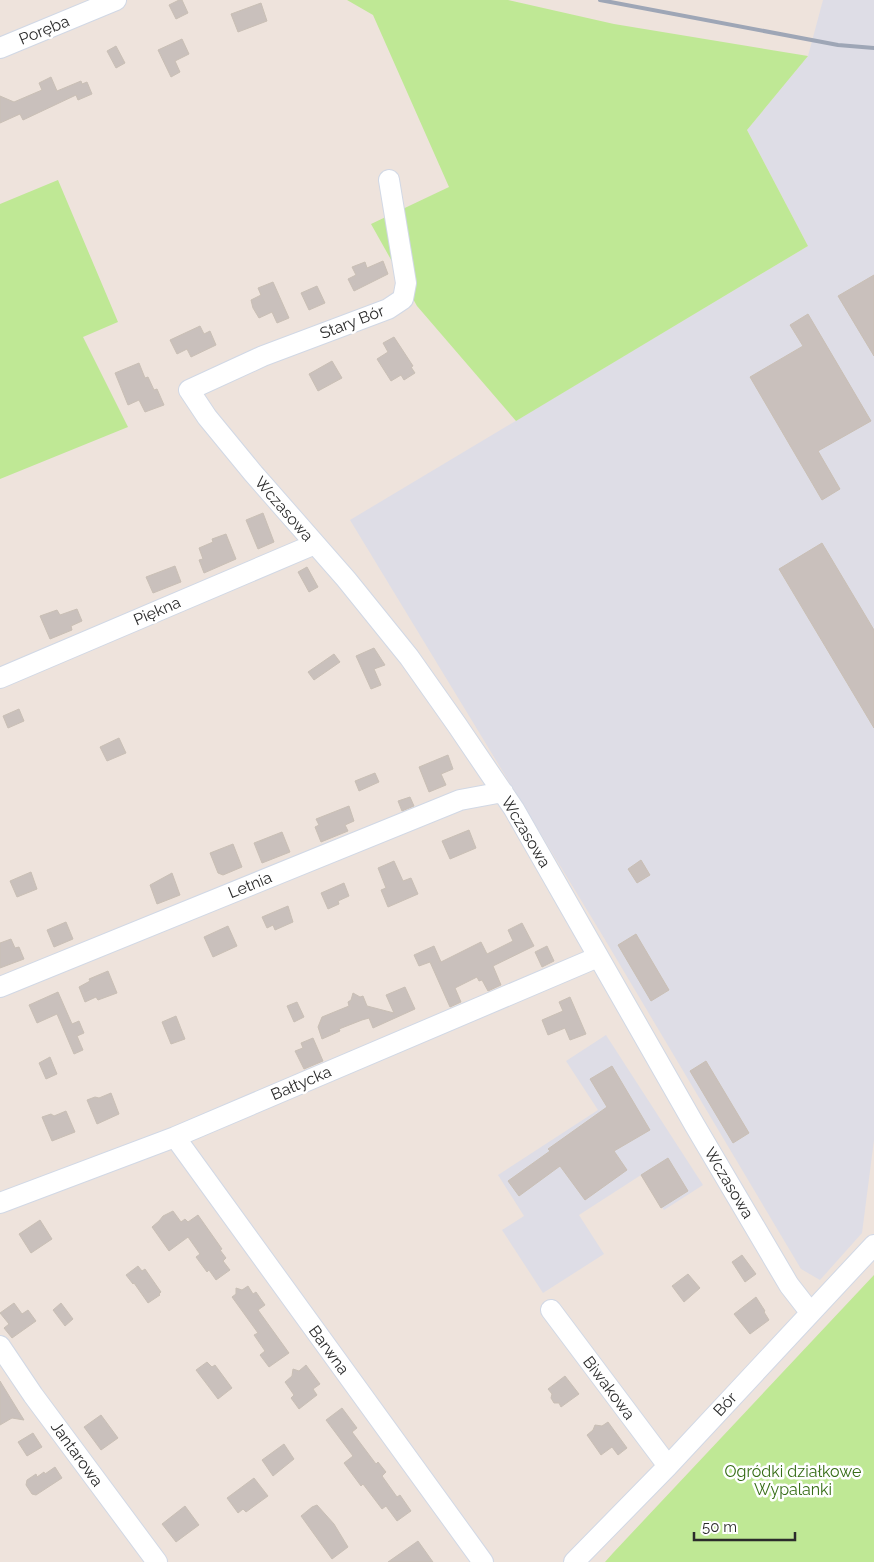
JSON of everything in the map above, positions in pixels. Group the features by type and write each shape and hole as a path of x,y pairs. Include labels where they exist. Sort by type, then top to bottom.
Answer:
{"street":[{"name":"Poręba","path":"0,48 116,0"},
{"name":"Stary Bór","path":"189,390 263,356 388,309 403,299 406,283 389,180"},
{"name":"Wczasowa","path":"189,390 213,424 253,473 346,579 409,657 503,792 779,1268 810,1312"},
{"name":"Piękna","path":"0,678 315,544"},
{"name":"Letnia","path":"0,987 460,800 503,792"},
{"name":"Bałtycka","path":"0,1203 175,1137 598,957"},
{"name":"Barwna","path":"175,1137 483,1562"},
{"name":"Bór","path":"574,1562 668,1466 874,1245"},
{"name":"Biwakowa","path":"551,1310 668,1466"},
{"name":"Jantarowa","path":"0,1346 33,1395 157,1562"}],"shaded area":[{"path":"823,0 874,0 874,1140 862,1233 820,1280 801,1269 604,938 350,520 808,246 747,130 808,56"},
{"path":"606,1035 703,1185 664,1210 641,1175 579,1215 604,1254 543,1293 502,1230 524,1216 498,1175 598,1110 566,1061"}],"green space":[{"path":"347,0 508,0 614,24 808,56 747,130 808,246 516,421 417,306 371,224 449,187 373,15"},
{"path":"58,180 118,322 83,337 128,427 0,479 0,204"},
{"name":"Ogródki działkowe Wypalanki","path":"874,1275 874,1562 605,1562 613,1553"}],"building":[{"path":"182,0 188,13 176,19 169,5"},
{"path":"261,3 267,21 238,32 231,14"},
{"path":"182,39 189,54 175,61 180,72 171,77 158,50"},
{"path":"116,46 125,63 116,68 107,51"},
{"path":"51,77 57,91 81,81 82,84 87,82 92,94 78,100 76,95 23,120 20,114 0,123 0,96 14,102 42,90 39,83"},
{"path":"383,261 388,274 354,291 348,279 356,275 352,267 365,262 367,268"},
{"path":"874,275 874,356 838,296"},
{"path":"273,282 289,318 277,323 272,312 259,318 251,300 261,295 258,288"},
{"path":"317,286 325,303 309,310 301,293"},
{"path":"808,314 871,421 818,451 840,489 822,500 750,377 803,346 790,325"},
{"path":"200,326 204,334 210,331 216,345 191,357 187,349 177,354 170,340"},
{"path":"394,337 413,366 411,367 415,373 404,380 401,375 391,381 377,359 388,352 383,343"},
{"path":"332,361 342,378 318,391 309,374"},
{"path":"139,363 145,378 148,377 154,390 157,389 164,405 145,412 139,400 128,405 115,373"},
{"path":"263,513 274,542 258,549 246,520"},
{"path":"226,534 236,559 204,573 199,560 203,559 199,548 213,542 212,539"},
{"path":"822,543 874,630 874,728 779,569"},
{"path":"175,566 181,582 153,593 146,577"},
{"path":"307,567 318,587 309,592 298,572"},
{"path":"77,609 82,621 71,626 72,630 50,639 40,616 57,610 60,615"},
{"path":"374,648 385,665 374,669 381,685 371,689 356,656"},
{"path":"334,654 340,662 314,680 308,672"},
{"path":"19,709 24,721 8,728 3,716"},
{"path":"119,738 126,753 107,761 100,747"},
{"path":"448,755 453,769 441,774 446,785 429,792 419,767"},
{"path":"375,773 379,782 359,791 355,781"},
{"path":"410,797 414,806 402,811 398,801"},
{"path":"349,806 354,821 345,825 348,831 321,842 315,827 319,825 316,819"},
{"path":"469,830 476,848 450,859 442,841"},
{"path":"282,832 290,852 262,863 254,843"},
{"path":"233,844 242,867 223,875 218,873 210,853"},
{"path":"641,860 650,875 637,883 628,869"},
{"path":"394,861 403,881 411,878 418,894 388,907 381,890 386,888 378,868"},
{"path":"31,872 37,889 17,897 10,881"},
{"path":"172,873 180,895 157,904 150,885"},
{"path":"344,883 349,896 338,901 339,904 328,909 321,893"},
{"path":"288,906 293,922 275,930 273,925 267,928 262,917"},
{"path":"66,922 73,939 54,947 47,930"},
{"path":"522,923 534,946 493,966 501,985 488,991 482,980 479,981 477,977 455,988 461,1002 450,1007 430,962 419,966 414,955 434,946 441,962 481,942 487,954 513,941 508,930"},
{"path":"228,926 237,946 213,957 204,937"},
{"path":"636,934 669,990 651,1001 618,945"},
{"path":"11,939 15,948 19,947 24,959 0,968 0,943"},
{"path":"547,946 554,961 542,967 535,952"},
{"path":"108,971 117,993 98,1000 96,997 85,1002 79,987 90,981 89,979"},
{"path":"405,987 415,1009 373,1028 369,1018 362,1020 339,1029 340,1031 322,1039 318,1027 322,1017 349,1006 348,1002 351,1000 353,993 360,997 363,996 367,1006 394,1013 386,995"},
{"path":"58,992 72,1024 79,1021 84,1033 77,1036 83,1050 74,1054 57,1014 37,1023 29,1005"},
{"path":"570,997 586,1034 570,1040 565,1028 548,1035 542,1020 563,1011 559,1002"},
{"path":"297,1002 304,1017 294,1022 287,1006"},
{"path":"176,1016 185,1039 171,1044 162,1022"},
{"path":"313,1038 323,1061 304,1069 295,1051 303,1048 301,1043"},
{"path":"50,1057 57,1074 46,1079 39,1063"},
{"path":"706,1061 749,1133 733,1143 690,1071"},
{"path":"612,1066 650,1130 614,1151 627,1170 585,1200 560,1166 519,1196 508,1181 550,1151 548,1149 607,1107 590,1079"},
{"path":"111,1093 119,1114 97,1124 87,1100"},
{"path":"66,1111 75,1132 52,1141 42,1117 51,1114 54,1116"},
{"path":"668,1158 688,1191 661,1208 641,1175"},
{"path":"173,1211 181,1222 185,1219 188,1222 198,1215 222,1249 220,1250 226,1258 223,1261 230,1270 216,1280 209,1270 207,1272 196,1257 200,1254 188,1237 169,1251 152,1227 163,1216"},
{"path":"40,1220 52,1239 31,1253 19,1234"},
{"path":"742,1255 756,1274 745,1282 732,1262"},
{"path":"138,1266 142,1271 145,1269 161,1292 160,1295 148,1303 126,1275"},
{"path":"688,1274 700,1288 684,1302 672,1286"},
{"path":"248,1286 253,1294 256,1292 265,1305 258,1310 289,1353 269,1367 260,1355 265,1351 254,1335 258,1333 232,1297 236,1294 236,1288 242,1290"},
{"path":"756,1297 769,1320 750,1334 734,1314"},
{"path":"14,1303 22,1314 28,1310 36,1321 12,1338 4,1328 9,1324 0,1313"},
{"path":"61,1303 73,1319 65,1326 53,1310"},
{"path":"207,1362 212,1367 215,1365 232,1388 218,1399 196,1370"},
{"path":"306,1365 320,1384 313,1389 317,1395 299,1409 291,1398 294,1395 285,1382 292,1376 293,1369 299,1371"},
{"path":"565,1376 579,1394 561,1407 559,1403 554,1403 551,1398 552,1394 548,1389"},
{"path":"0,1381 24,1420 12,1418 0,1425"},
{"path":"342,1408 357,1428 352,1432 376,1464 378,1462 386,1472 382,1476 397,1497 400,1495 411,1511 397,1521 386,1506 382,1509 363,1484 361,1486 344,1463 353,1456 326,1420"},
{"path":"101,1415 118,1438 101,1450 84,1427"},
{"path":"608,1422 627,1448 618,1455 612,1447 601,1455 587,1435 593,1430 595,1425 602,1426"},
{"path":"33,1433 42,1447 27,1456 18,1442"},
{"path":"284,1444 294,1459 273,1476 262,1460"},
{"path":"55,1467 62,1478 36,1495 32,1494 26,1485 27,1480 36,1474 37,1477 44,1472 45,1474"},
{"path":"254,1478 268,1496 246,1512 243,1509 238,1513 227,1498"},
{"path":"317,1505 334,1524 348,1547 332,1559 301,1516"},
{"path":"185,1506 199,1525 176,1542 162,1524"},
{"path":"418,1541 433,1562 388,1562"}],"railway":[{"path":"600,0 838,45 874,48"}]}
